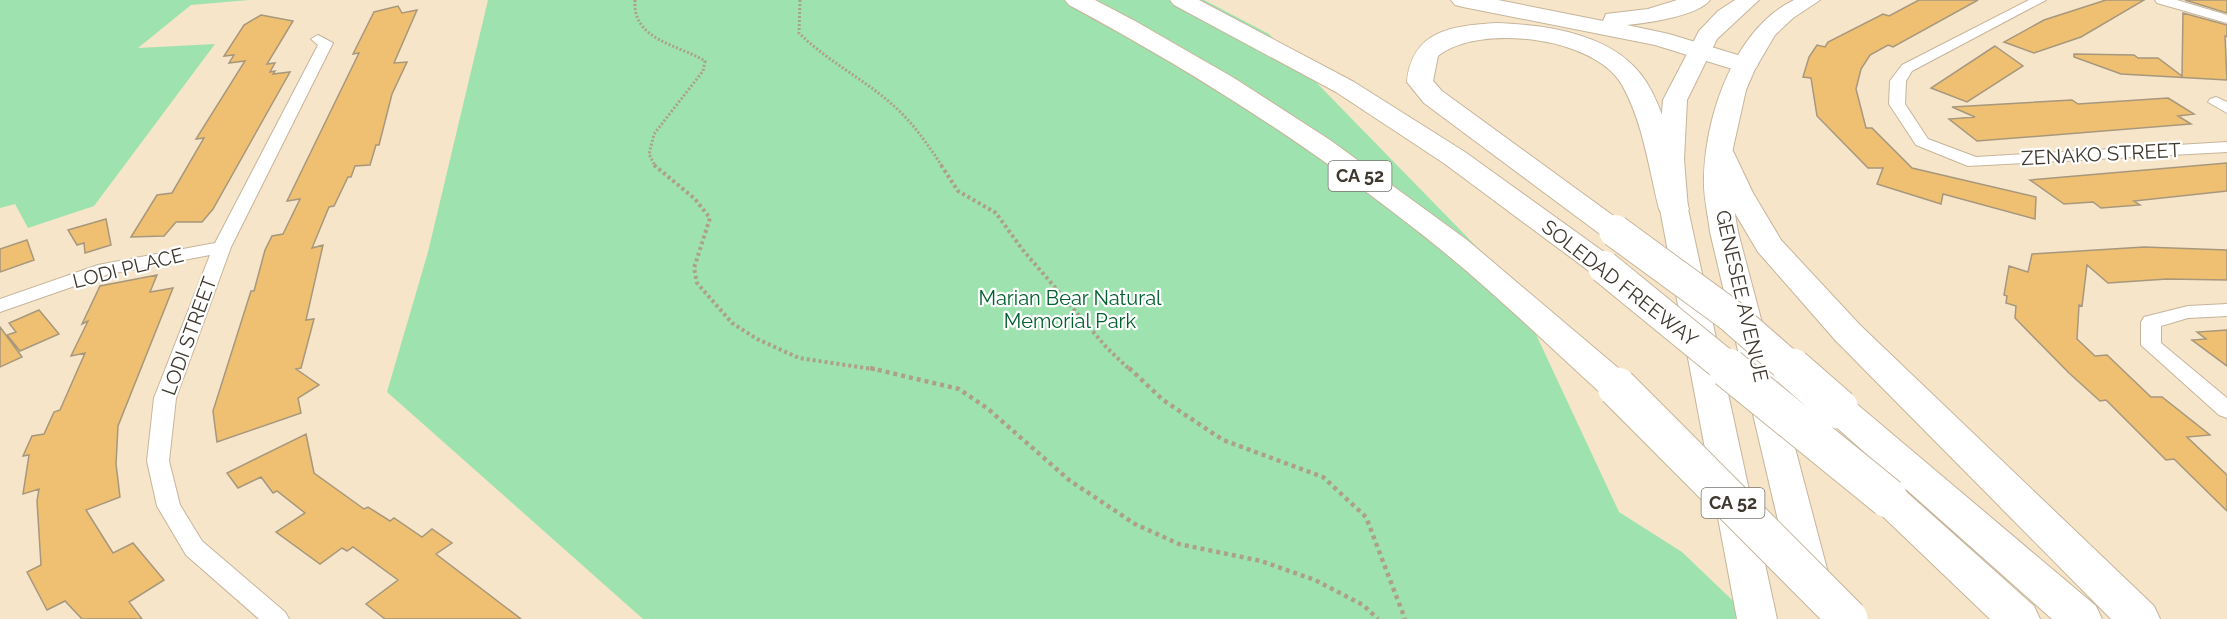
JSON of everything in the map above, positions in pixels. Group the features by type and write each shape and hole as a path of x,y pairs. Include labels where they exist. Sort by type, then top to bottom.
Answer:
{"highway":[{"name":"CA 52","path":"1077,0 1190,62 1302,133 1456,247 1617,387 1848,619"},
{"name":"SOLEDAD FREEWAY","path":"1182,0 1345,87 1455,158 1604,267 1888,498 2019,619"},
{"path":"1463,0 1660,39 1745,65"},
{"path":"1524,11 1602,19 1648,17 1673,12 1698,0"},
{"path":"1674,208 1642,97 1630,76 1604,55 1569,40 1500,31 1467,33 1429,50 1422,62 1420,82 1433,97 1730,315 2081,619"},
{"path":"1720,153 1738,193 1768,245 1840,324 1990,476 2139,619"}],"main road":[{"path":"1749,0 1726,16 1707,36 1699,51 1675,100 1671,159 1674,208 1757,619"},
{"name":"GENESEE AVENUE","path":"1810,0 1783,15 1753,49 1736,84 1720,153 1717,179 1724,232 1821,619"}],"street":[{"name":"ZENAKO STREET","path":"2039,0 1907,68 1898,81 1897,104 1922,142 1974,162 2227,147"},
{"path":"2162,0 2227,19"},
{"name":"LODI STREET","path":"276,619 195,548 169,506 158,461 165,398 222,247 326,43 318,39"},
{"name":"LODI PLACE","path":"0,306 105,270 222,247"},
{"path":"2227,310 2188,312 2151,322 2151,345 2227,410"}],"path":[{"path":"635,0 632,11 637,24 655,38 696,54 705,61 703,71 654,134 649,154 656,169 695,199 710,218 694,268 697,283 732,323 757,339 799,358 876,369 958,389 987,408 1069,480 1135,524 1179,544 1261,561 1316,580 1363,605 1378,619"},
{"path":"800,0 799,33 895,107 923,138 958,191 996,213 1022,249 1107,348 1147,385 1164,400 1223,440 1323,477 1366,517 1405,619"}],"green space":[{"path":"0,0 249,0 191,5 138,48 215,44 94,206 28,228 15,204 0,208"},
{"name":"Marian Bear Natural Memorial Park","path":"488,0 1204,0 1269,34 1512,283 1619,512 1682,552 1752,619 643,619 387,392 428,252"}],"building":[{"path":"1919,0 1978,0 1893,47 1888,45 1870,55 1861,69 1856,89 1866,128 1872,128 1912,168 2036,197 2035,219 1943,194 1941,204 1877,184 1883,168 1868,168 1817,116 1811,78 1803,77 1809,57 1817,45 1825,47 1828,42 1883,14 1889,16"},
{"path":"2106,0 2144,0 2081,37 2034,53 2004,42 2044,20"},
{"path":"2185,0 2227,0 2227,13"},
{"path":"398,6 402,13 417,10 394,63 407,62 392,94 379,145 376,145 370,165 355,166 334,206 329,207 312,248 323,245 306,320 314,319 301,368 296,369 319,385 298,398 301,413 217,442 213,411 251,291 254,291 265,250 272,236 283,234 300,199 287,201 359,53 353,54 374,12"},
{"path":"2183,13 2227,25 2227,37 2225,36 2227,80 2121,74 2074,57 2074,54 2134,55 2138,58 2158,58 2182,76"},
{"path":"261,15 293,21 267,64 275,63 270,72 275,71 273,74 290,72 213,209 202,222 176,222 164,236 131,237 157,195 172,193 204,138 196,139 245,61 229,63 234,55 224,56 244,25"},
{"path":"1995,46 2023,66 1967,102 1931,88"},
{"path":"2168,98 2194,114 2178,116 2191,124 1977,141 1949,119 1975,117 1952,107 2072,100 2078,104"},
{"path":"2227,163 2227,191 2134,201 2140,205 2101,208 2093,202 2064,204 2030,180"},
{"path":"106,219 111,245 85,253 84,243 77,245 68,230"},
{"path":"27,240 34,260 0,272 0,249"},
{"path":"2144,247 2227,250 2227,280 2167,279 2108,283 2087,265 2082,306 2079,305 2077,339 2095,356 2107,355 2151,397 2162,397 2210,435 2187,437 2227,475 2227,511 2174,459 2166,460 2106,400 2100,401 2069,373 2015,318 2016,306 2006,303 2007,296 2004,295 2009,266 2028,272 2032,254"},
{"path":"157,275 150,292 173,288 118,426 116,464 120,497 86,510 113,553 133,543 164,580 129,602 142,619 82,619 65,601 47,610 27,572 41,565 37,501 39,489 23,494 29,455 23,456 32,436 44,434 54,412 60,410 85,353 71,356 88,321 82,324 100,286"},
{"path":"39,310 59,334 20,351 7,335 16,332 9,323"},
{"path":"0,327 22,357 0,367"},
{"path":"2227,330 2227,366 2192,340 2206,339 2197,332"},
{"path":"306,434 314,473 364,509 368,507 390,521 394,518 422,537 432,529 452,543 436,554 521,619 385,619 366,604 398,580 353,547 347,551 342,548 320,564 276,532 305,513 277,491 273,493 261,477 238,488 227,473"}]}
